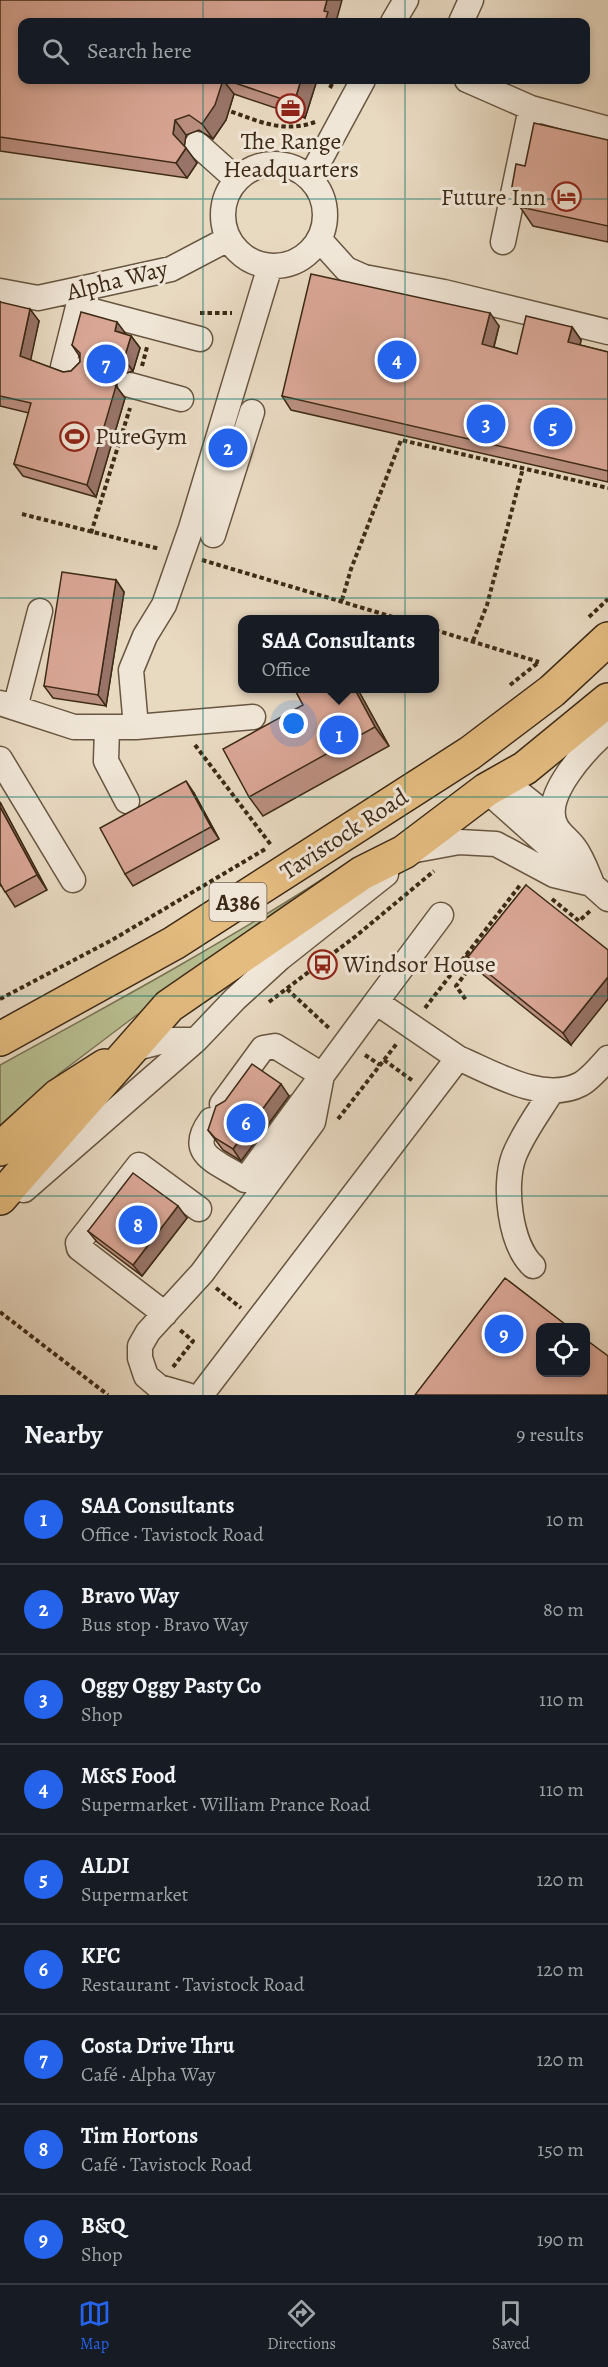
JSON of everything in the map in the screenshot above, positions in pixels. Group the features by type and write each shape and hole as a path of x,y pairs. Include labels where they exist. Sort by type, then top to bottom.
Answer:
{"highway":[{"name":"Tavistock Road","path":"0,1039 174,943 470,753 552,691 595,631"},
{"name":"Tavistock Road","path":"0,1198 84,1106 129,1050 169,1006 362,873 404,852 486,790 525,768 608,700"},
{"path":"470,753 486,790"},
{"name":"A386","path":"310,856 453,786 474,786 486,790"},
{"name":"Tavistock Road","path":"0,1149 58,1095 129,1050"}],"street":[{"path":"395,18 406,0"},
{"path":"463,18 471,0"},
{"path":"310,178 361,84"},
{"path":"476,84 531,108 597,126"},
{"path":"503,242 531,108"},
{"path":"197,144 236,179"},
{"path":"265,164 281,164 297,169 310,178 319,190 324,204 325,219 319,239 303,258 287,265 270,266 253,262 239,253 228,239 223,224 222,208 227,193 236,179 249,170 265,164"},
{"name":"Alpha Way","path":"0,291 38,298 171,269 228,239"},
{"path":"319,239 346,269 364,277 444,292 608,333"},
{"path":"202,531 270,266"},
{"path":"75,370 63,367 78,307 200,339"},
{"path":"133,386 181,399"},
{"path":"136,727 131,670 145,636 164,604 181,554 202,531 252,412"},
{"path":"40,611 4,705 74,728 136,727 253,717"},
{"path":"107,728 106,760 127,801"},
{"path":"602,894 575,848 556,828 554,820 559,791 567,774 583,752 608,730"},
{"path":"0,759 74,880"},
{"path":"486,790 518,792 554,820"},
{"path":"486,790 602,894"},
{"path":"404,852 459,842 496,844 554,876 602,894"},
{"name":"Tavistock Road","path":"129,1050 168,1040 196,1040 235,999 280,958 397,865 404,852"},
{"path":"322,1075 275,1046 263,1048 201,1132 199,1142 203,1152 245,1180 441,915"},
{"path":"376,1002 458,1058 536,1089 566,1090 582,1083 608,1059"},
{"path":"0,1210 196,1040"},
{"path":"322,1075 313,1122 170,1317 148,1332 140,1346 140,1358 147,1376 159,1387 196,1394 458,1058"},
{"path":"533,1266 525,1259 514,1229 508,1195 513,1157 552,1091"},
{"path":"170,1317 79,1248 78,1243 139,1165 199,1209"}],"path":[{"path":"329,90 332,84"},
{"path":"218,107 264,123 294,129 314,122 319,111"},
{"path":"207,314 218,314"},
{"path":"91,533 152,326"},
{"path":"342,600 351,569 401,440 608,488"},
{"path":"473,641 487,605 523,468"},
{"path":"22,514 181,554 388,615"},
{"path":"595,631 608,599"},
{"path":"439,631 540,662"},
{"path":"503,690 548,654"},
{"path":"179,723 271,845"},
{"path":"0,999 112,940 280,840"},
{"path":"271,1001 356,936 436,869"},
{"path":"411,1026 525,879"},
{"path":"543,891 579,921 602,894"},
{"path":"465,956 474,962 456,986 466,1000"},
{"path":"384,1060 405,1075"},
{"path":"222,1293 234,1302"},
{"path":"0,1312 108,1395"},
{"path":"169,1373 193,1341 170,1317"}],"green space":[{"path":"355,858 60,1073 0,1129 0,1065 135,991"}],"building":[{"path":"0,0 327,0 324,11 328,12 326,18 18,18 18,84 222,84 215,105 202,124 189,115 175,120 173,134 186,148 176,163 0,137"},
{"path":"238,84 300,84 294,103"},
{"name":"Future Inn","path":"534,123 608,140 608,226 520,207 522,194 511,192 516,164 525,166"},
{"path":"311,274 490,313 482,344 517,354 526,316 572,327 568,342 608,352 608,471 282,396"},
{"path":"0,302 30,309 20,356 63,372 71,371 80,362 80,353 72,345 81,312 117,322 115,331 131,336 124,359 112,362 108,368 108,377 116,386 87,485 14,464 31,403 0,396"},
{"path":"62,572 116,580 98,695 44,686"},
{"path":"297,693 357,693 375,727 249,797 223,749 303,705"},
{"path":"186,781 211,827 125,874 100,828"},
{"path":"0,807 37,875 5,892 0,883"},
{"path":"526,885 608,950 608,977 563,1033 468,957"},
{"path":"252,1064 281,1084 233,1149 215,1138 208,1130 216,1106 225,1101"},
{"path":"133,1173 178,1206 133,1265 88,1231"},
{"path":"505,1278 564,1323 536,1323 536,1377 590,1377 590,1343 608,1356 608,1395 415,1395"}],"place":[{"name":"The Range Headquarters","path":"291,108"},
{"name":"Future Inn","path":"567,197"},
{"name":"M&S Food","path":"397,360"},
{"name":"Costa Drive Thru","path":"106,364"},
{"name":"Oggy Oggy Pasty Co","path":"486,424"},
{"name":"ALDI","path":"553,427"},
{"name":"PureGym","path":"74,436"},
{"name":"Bravo Way","path":"228,448"},
{"name":"SAA Consultants","path":"339,735"},
{"name":"Windsor House","path":"322,964"},
{"name":"KFC","path":"246,1123"},
{"name":"Tim Hortons","path":"138,1225"},
{"name":"B&Q","path":"504,1334"}]}
